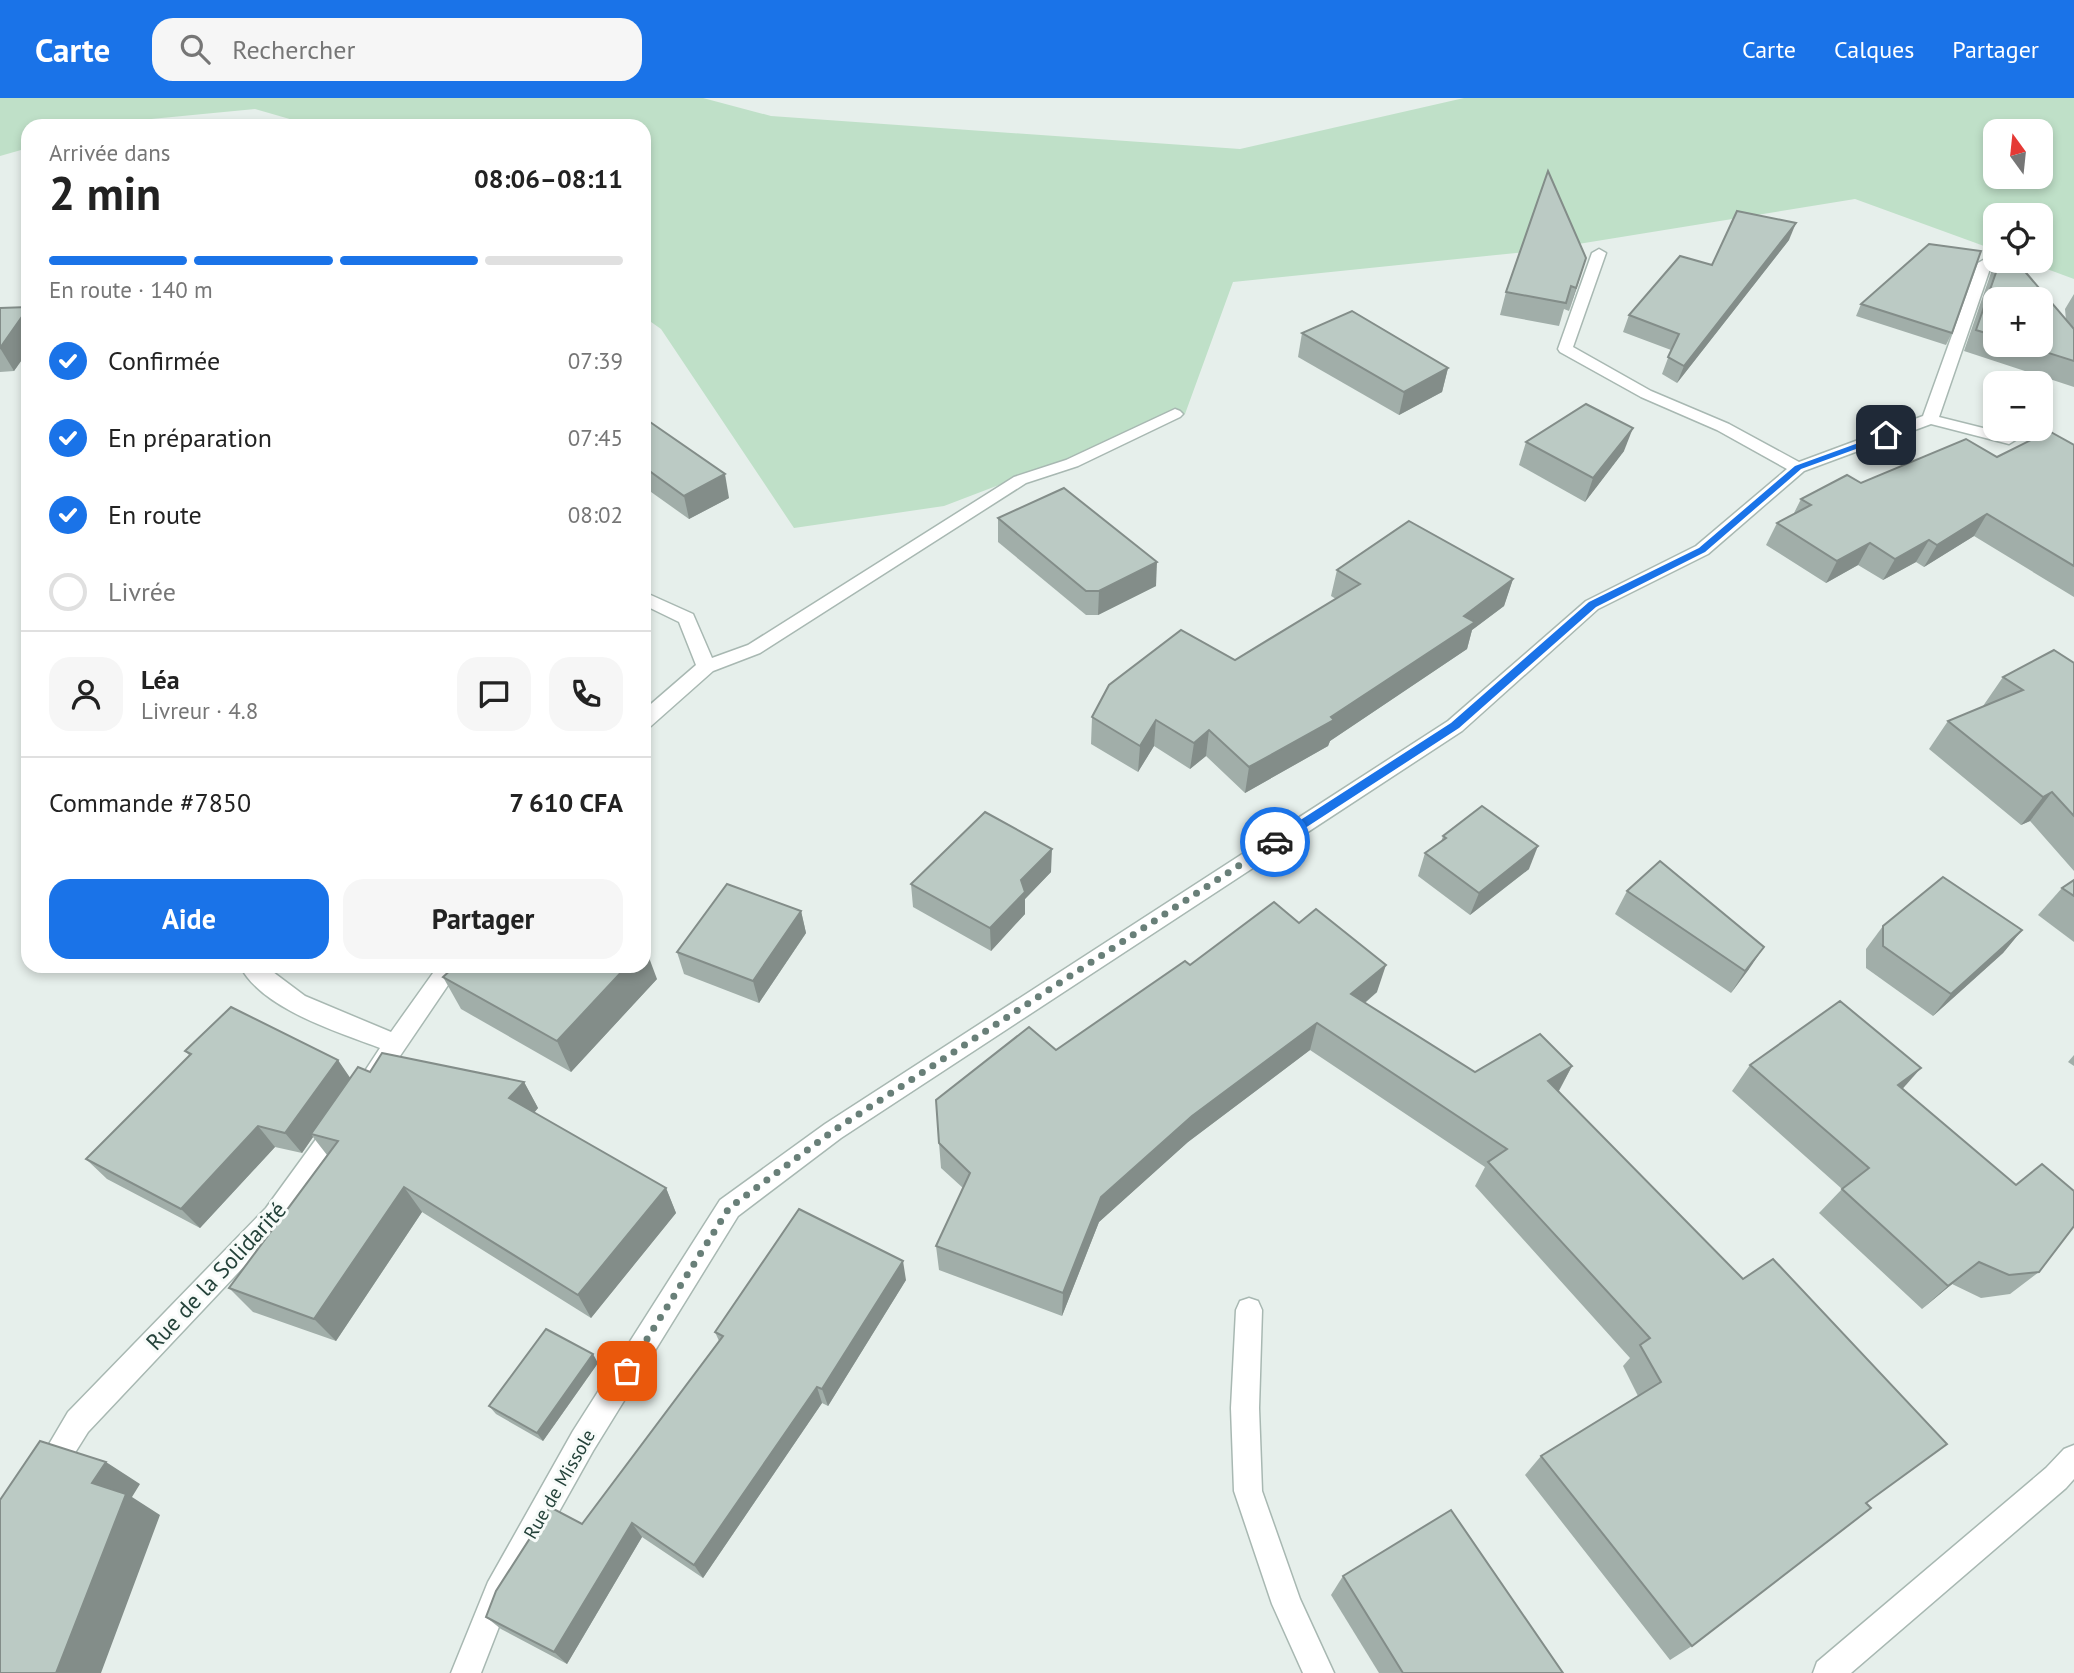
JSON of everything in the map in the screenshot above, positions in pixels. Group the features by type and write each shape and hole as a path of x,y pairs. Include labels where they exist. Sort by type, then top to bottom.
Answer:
{"street":[{"path":"1599,253 1565,349 1646,394 1723,427 1798,468"},
{"path":"1983,270 1930,419 1983,433"},
{"path":"651,715 706,667 754,649 881,571 1020,480 1072,463 1175,414"},
{"name":"Rue de Missole","path":"466,1673 498,1592 576,1452 729,1208 833,1131 1455,726 1592,605 1702,550 1798,468 1930,419"},
{"path":"651,601 687,618 706,667"},
{"path":"256,973 262,982 331,1019 396,1044"},
{"name":"Rue de la Solidarité","path":"36,1489 79,1422 275,1216 445,973"},
{"path":"1249,1310 1245,1408 1248,1492 1287,1604 1319,1673"},
{"path":"1828,1673 2056,1478 2074,1459"}],"green space":[{"path":"0,98 703,98 771,116 1240,149 1464,98 2074,98 2074,279 2053,271 2053,203 1983,203 1983,246 1855,199 1535,251 1233,282 1185,414 944,506 794,528 661,329 651,322 651,119 290,119 255,109 151,119 21,119 21,150 0,156"}],"building":[{"path":"1548,171 1586,258 1576,288 1571,286 1566,303 1506,292"},
{"path":"1737,211 1796,223 1684,366 1668,357 1679,334 1629,315 1680,256 1712,265"},
{"path":"1929,244 1981,251 1952,333 1861,304"},
{"path":"1996,273 2026,273 2038,287 1991,287"},
{"path":"2053,304 2074,329 2074,361 2053,354"},
{"path":"21,307 21,318 0,348 0,308"},
{"path":"1983,310 1983,332 1976,330"},
{"path":"1352,311 1448,368 1404,392 1302,333"},
{"path":"1586,404 1633,428 1593,478 1526,442"},
{"path":"651,423 725,474 684,496 651,472"},
{"path":"2053,433 2074,445 2074,566 1987,514 1937,545 1929,540 1895,559 1870,543 1837,561 1777,523 1811,505 1801,499 1847,475 1861,483 1966,439 1997,457 2029,441 2053,441"},
{"path":"1064,488 1157,562 1099,591 1086,591 998,518"},
{"path":"1409,521 1513,579 1464,616 1475,622 1331,717 1334,720 1249,767 1209,730 1194,743 1156,720 1140,746 1092,717 1109,685 1181,630 1235,660 1360,584 1337,570"},
{"path":"2054,650 2074,663 2074,816 2052,792 2043,797 1948,721 2023,690 2003,677"},
{"path":"1482,806 1538,846 1479,893 1425,853"},
{"path":"985,812 1052,849 1021,880 1025,892 990,928 911,884"},
{"path":"1660,861 1764,947 1745,971 1627,891"},
{"path":"1943,877 2022,930 1951,994 1883,946 1883,926"},
{"path":"2074,880 2074,896 2062,888"},
{"path":"727,884 801,911 753,981 677,952"},
{"path":"1274,902 1299,923 1316,909 1386,965 1351,994 1475,1072 1540,1034 1572,1066 1548,1081 1743,1279 1773,1259 1947,1444 1866,1503 1871,1508 1692,1646 1541,1456 1661,1382 1640,1345 1650,1338 1488,1162 1507,1149 1317,1023 1192,1116 1101,1197 1063,1293 936,1246 970,1173 939,1143 936,1100 1029,1027 1056,1050 1185,961 1190,965"},
{"path":"447,973 620,973 557,1041 443,977"},
{"path":"1840,1001 1921,1068 1898,1085 2016,1185 2042,1164 2074,1191 2074,1226 2039,1272 2009,1275 1979,1262 1948,1286 1842,1189 1869,1168 1750,1065"},
{"path":"231,1007 338,1060 285,1133 258,1126 181,1209 86,1159 191,1054 185,1051"},
{"path":"382,1053 524,1082 509,1098 666,1188 578,1295 404,1187 314,1319 229,1288 338,1141 311,1134 358,1067 370,1072"},
{"path":"799,1209 903,1261 822,1389 817,1387 694,1565 632,1523 554,1652 486,1617 496,1591 550,1507 582,1524 723,1336 715,1332"},
{"path":"546,1329 593,1354 537,1433 489,1406"},
{"path":"40,1441 106,1462 92,1483 126,1494 56,1673 0,1673 0,1500"},
{"path":"1451,1510 1563,1673 1403,1673 1343,1576"}],"way so far":[{"path":"627,1371 729,1208 833,1131 1275,842"}],"route":[{"path":"1275,842 1455,726 1592,605 1702,550 1798,468 1886,435"}]}
